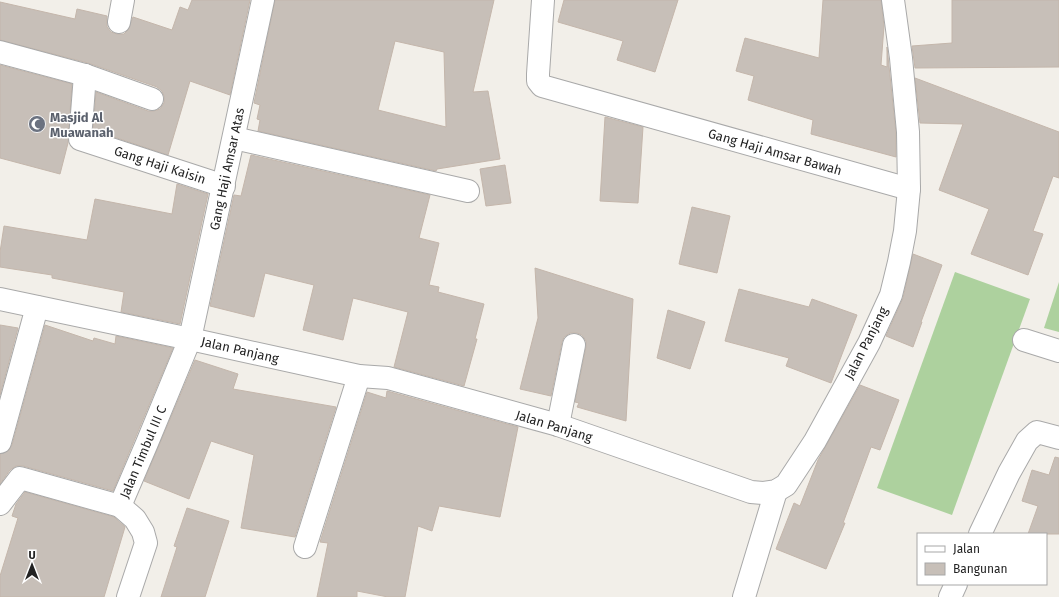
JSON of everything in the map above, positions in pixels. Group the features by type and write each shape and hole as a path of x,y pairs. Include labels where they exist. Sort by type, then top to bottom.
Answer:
{"street":[{"path":"119,22 123,0"},
{"name":"Gang Haji Amsar Atas","path":"190,339 263,0"},
{"name":"Gang Haji Amsar Bawah","path":"543,0 538,74 538,81 542,86 909,190"},
{"path":"893,0 908,132 909,190"},
{"path":"0,52 85,76 152,99"},
{"name":"Gang Haji Kaisin","path":"85,76 80,138 224,186"},
{"path":"234,138 468,191"},
{"name":"Jalan Panjang","path":"0,299 359,376 388,378 558,425 751,492 763,493 776,491 786,485 815,441 869,343 891,295 905,231 909,190"},
{"path":"0,442 37,307"},
{"name":"Jalan Timbul III C","path":"0,504 20,478 120,506 190,339"},
{"path":"1024,340 1059,351"},
{"path":"558,425 574,345"},
{"path":"305,547 359,376"},
{"path":"980,533 1027,441 1037,432 1055,436"},
{"path":"744,597 776,491"},
{"path":"120,506 135,519 143,532 146,543 128,597"},
{"path":"950,597 956,585"}],"green space":[{"path":"955,272 1030,299 952,515 877,488"},
{"path":"1059,282 1059,332 1044,328"}],"building":[{"path":"192,0 250,0 230,95 190,81 168,155 93,130 96,92 148,111 154,111 160,109 164,103 162,91 157,87 88,63 0,40 0,2 75,19 77,9 107,16 107,27 111,32 124,34 128,30 133,17 172,30 180,7 188,10"},
{"path":"275,0 494,0 473,92 488,91 500,159 437,169 436,171 258,131 260,120 257,119 260,105 254,103","holes":["395,41 444,52 446,127 378,110"]},
{"path":"564,0 678,0 655,72 617,60 623,41 558,22"},
{"path":"823,0 881,0 884,26 881,65 887,67 887,47 896,133 896,157 811,134 813,120 748,100 754,76 736,71 745,38 819,58"},
{"path":"952,0 1059,0 1059,67 915,68 912,46 952,43"},
{"name":"Masjid Al Muawanah","path":"0,65 72,84 68,143 60,174 0,158"},
{"path":"915,78 1059,132 1059,178 1053,176 1033,231 1043,234 1028,275 971,254 989,209 939,190 963,124 920,123"},
{"path":"605,117 643,127 638,203 600,201"},
{"path":"251,155 430,195 419,238 439,243 429,285 439,287 438,292 484,304 475,339 477,339 464,386 394,367 408,312 353,298 343,340 303,330 314,285 265,273 254,317 210,306 234,195 241,196"},
{"path":"505,165 511,203 486,206 480,169"},
{"path":"177,184 208,194 180,324 121,312 124,292 52,278 52,275 0,267 0,252 4,226 87,240 95,199 172,214"},
{"path":"692,207 730,216 717,273 679,264"},
{"path":"913,254 942,265 913,347 886,336 903,298"},
{"path":"535,268 633,299 626,421 577,407 579,403 575,402 586,341 582,335 577,333 570,333 564,337 551,396 520,389 538,318"},
{"path":"739,289 809,307 812,299 857,315 831,383 786,366 789,358 725,341"},
{"path":"668,310 705,322 690,369 657,358"},
{"path":"0,325 18,328 0,395"},
{"path":"45,325 93,341 94,338 115,344 116,336 173,348 113,491 23,466 16,466 10,470 0,484 0,454 8,451 12,445"},
{"path":"195,360 238,374 233,389 336,407 295,537 241,528 254,455 211,441 189,499 144,481"},
{"path":"860,385 899,400 880,450 871,447 843,523 845,523 826,569 776,549 794,503 800,506 818,460"},
{"path":"387,391 518,427 500,517 439,506 432,531 418,526 405,597 388,597 357,591 357,597 317,597 328,543 320,542 367,392 386,398"},
{"path":"1055,457 1059,458 1059,534 1028,533 1038,506 1022,501 1032,470 1049,475"},
{"path":"25,492 114,517 125,527 104,597 0,597 0,576 18,518 12,516 16,504"},
{"path":"187,508 229,521 205,597 161,597 177,547 174,546"}],"place":[{"name":"Masjid Al Muawanah","path":"37,124"}]}
